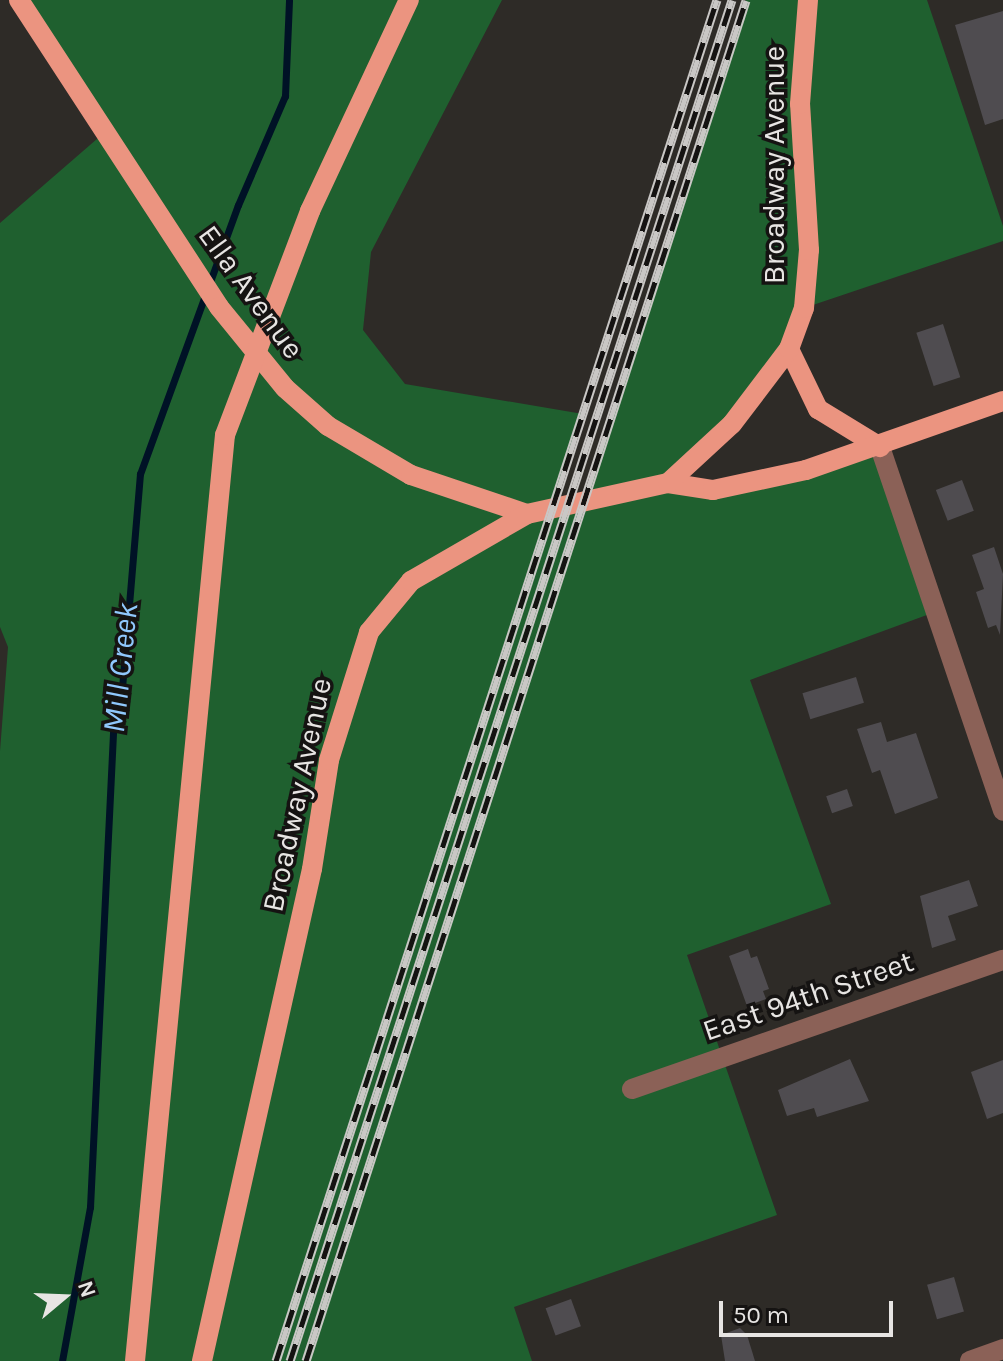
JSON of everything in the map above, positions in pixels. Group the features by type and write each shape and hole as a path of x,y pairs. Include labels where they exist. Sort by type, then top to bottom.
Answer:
{"main road":[{"name":"Ella Avenue","path":"19,0 243,341 328,426 411,475 527,514"},
{"path":"135,1361 225,435 310,211 409,0"},
{"name":"Broadway Avenue","path":"202,1361 312,869 329,760 369,632 411,581 527,514 668,483 732,424 789,349 804,308 809,250 800,104 808,0"},
{"path":"789,349 818,409 880,447"},
{"path":"668,483 713,490 806,470 880,447 1003,401"}],"street":[{"path":"880,447 1003,811"},
{"name":"East 94th Street","path":"632,1089 1003,960"},
{"path":"970,1361 1003,1349"}],"green space":[{"path":"19,0 502,0 371,252 363,330 405,384 583,414 553,507 583,503 746,0 927,0 1003,226 1003,241 804,308 789,349 668,482 713,490 880,447 935,612 750,680 831,904 687,955 777,1215 514,1307 532,1361 0,1361 0,751 8,647 0,627 0,223 105,132"}],"building":[{"path":"1003,11 1003,119 985,125 955,25"},
{"path":"943,324 960,377 934,386 916,333"},
{"path":"962,480 974,511 948,521 936,490"},
{"path":"994,547 1003,574 1000,635 996,625 988,628 976,592 984,589 972,555"},
{"path":"856,677 864,703 810,719 802,693"},
{"path":"881,722 887,742 916,733 938,798 895,814 880,770 872,773 857,729"},
{"path":"847,789 853,806 832,813 826,796"},
{"path":"969,880 978,906 948,916 956,940 932,948 920,896"},
{"path":"748,949 751,958 757,956 769,989 763,991 766,999 747,1006 729,956"},
{"path":"850,1059 869,1101 817,1117 814,1108 787,1116 778,1090"},
{"path":"1003,1060 1003,1113 987,1119 971,1072"},
{"path":"954,1277 964,1312 937,1319 927,1285"},
{"path":"571,1299 581,1326 556,1335 546,1308"},
{"path":"740,1328 747,1335 755,1361 725,1361 721,1335"}],"waterway":[{"name":"Mill Creek","path":"62,1361 90,1207 115,693 122,688 140,474 238,205 285,96 289,0"}],"railway":[{"path":"276,1361 717,0"},
{"path":"290,1361 732,0"},
{"path":"306,1361 746,0"}]}
